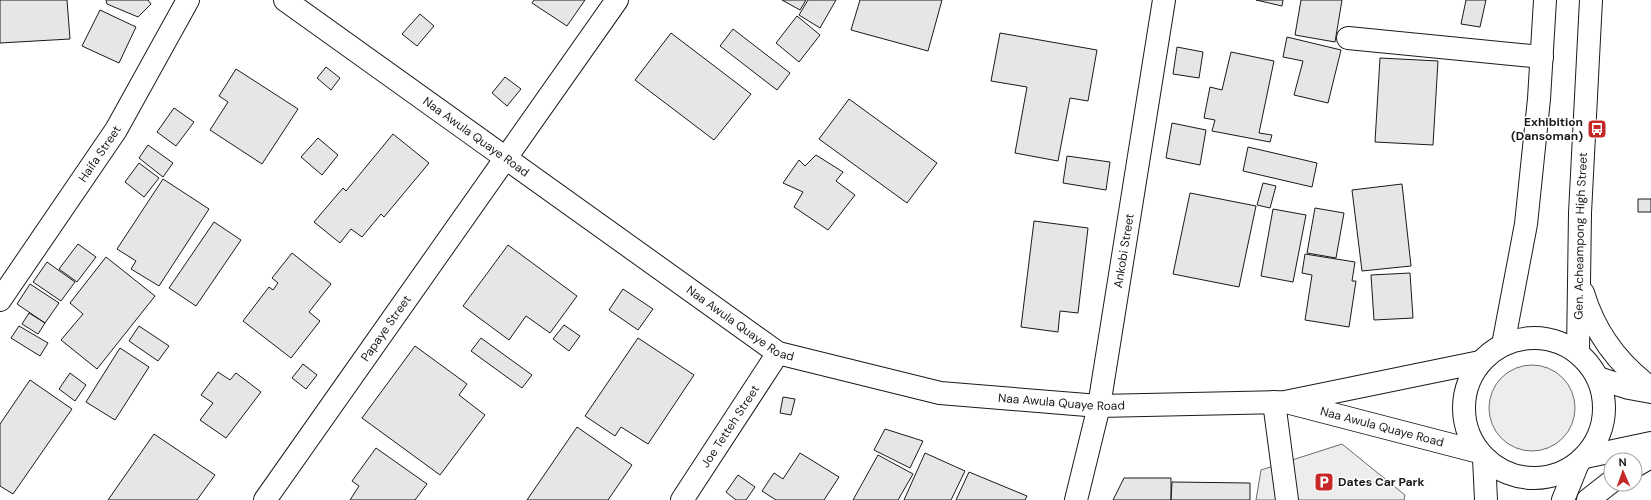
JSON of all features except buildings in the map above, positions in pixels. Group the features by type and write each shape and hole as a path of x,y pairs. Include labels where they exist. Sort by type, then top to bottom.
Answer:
{"street":[{"name":"Haifa Street","path":"0,300 116,130 188,0"},
{"name":"Naa Awula Quaye Road","path":"285,0 778,353 940,393 1099,406 1279,402 1480,362"},
{"name":"Papaye Street","path":"265,500 617,0"},
{"name":"Ankobi Street","path":"1076,500 1099,406 1164,0"},
{"path":"1503,345 1526,224 1539,99 1545,0"},
{"name":"Gen. Acheampong High Street","path":"1578,352 1580,213 1591,0"},
{"path":"1348,38 1542,58"},
{"path":"1579,282 1588,309 1600,334 1617,358 1637,378 1651,388"},
{"path":"1563,500 1582,460 1598,439 1604,419 1604,398 1598,378 1589,364 1578,352 1560,343 1542,338 1522,339 1503,345 1480,362 1470,379 1464,398 1463,415 1469,436 1482,455 1501,470 1520,477 1540,478 1560,473 1582,460 1647,459"},
{"name":"Joe Tetteh Street","path":"682,500 778,353"},
{"path":"1598,378 1629,388 1651,392"},
{"name":"Naa Awula Quaye Road","path":"1279,402 1482,455"},
{"path":"1279,402 1287,500"},
{"path":"1482,455 1486,500"},
{"path":"1588,500 1603,488"}],"shaded area":[{"path":"1524,365 1540,365 1549,368 1563,377 1572,391 1575,400 1575,416 1572,425 1563,439 1549,448 1540,451 1524,451 1508,444 1501,439 1496,432 1489,416 1489,400 1496,384 1501,377 1508,372"},
{"name":"Dates Car Park","path":"1342,444 1405,495 1404,500 1256,500 1261,470"}],"place":[{"name":"Exhibition (Dansoman)","path":"1597,129"},
{"name":"Dates Car Park","path":"1324,482"}]}
